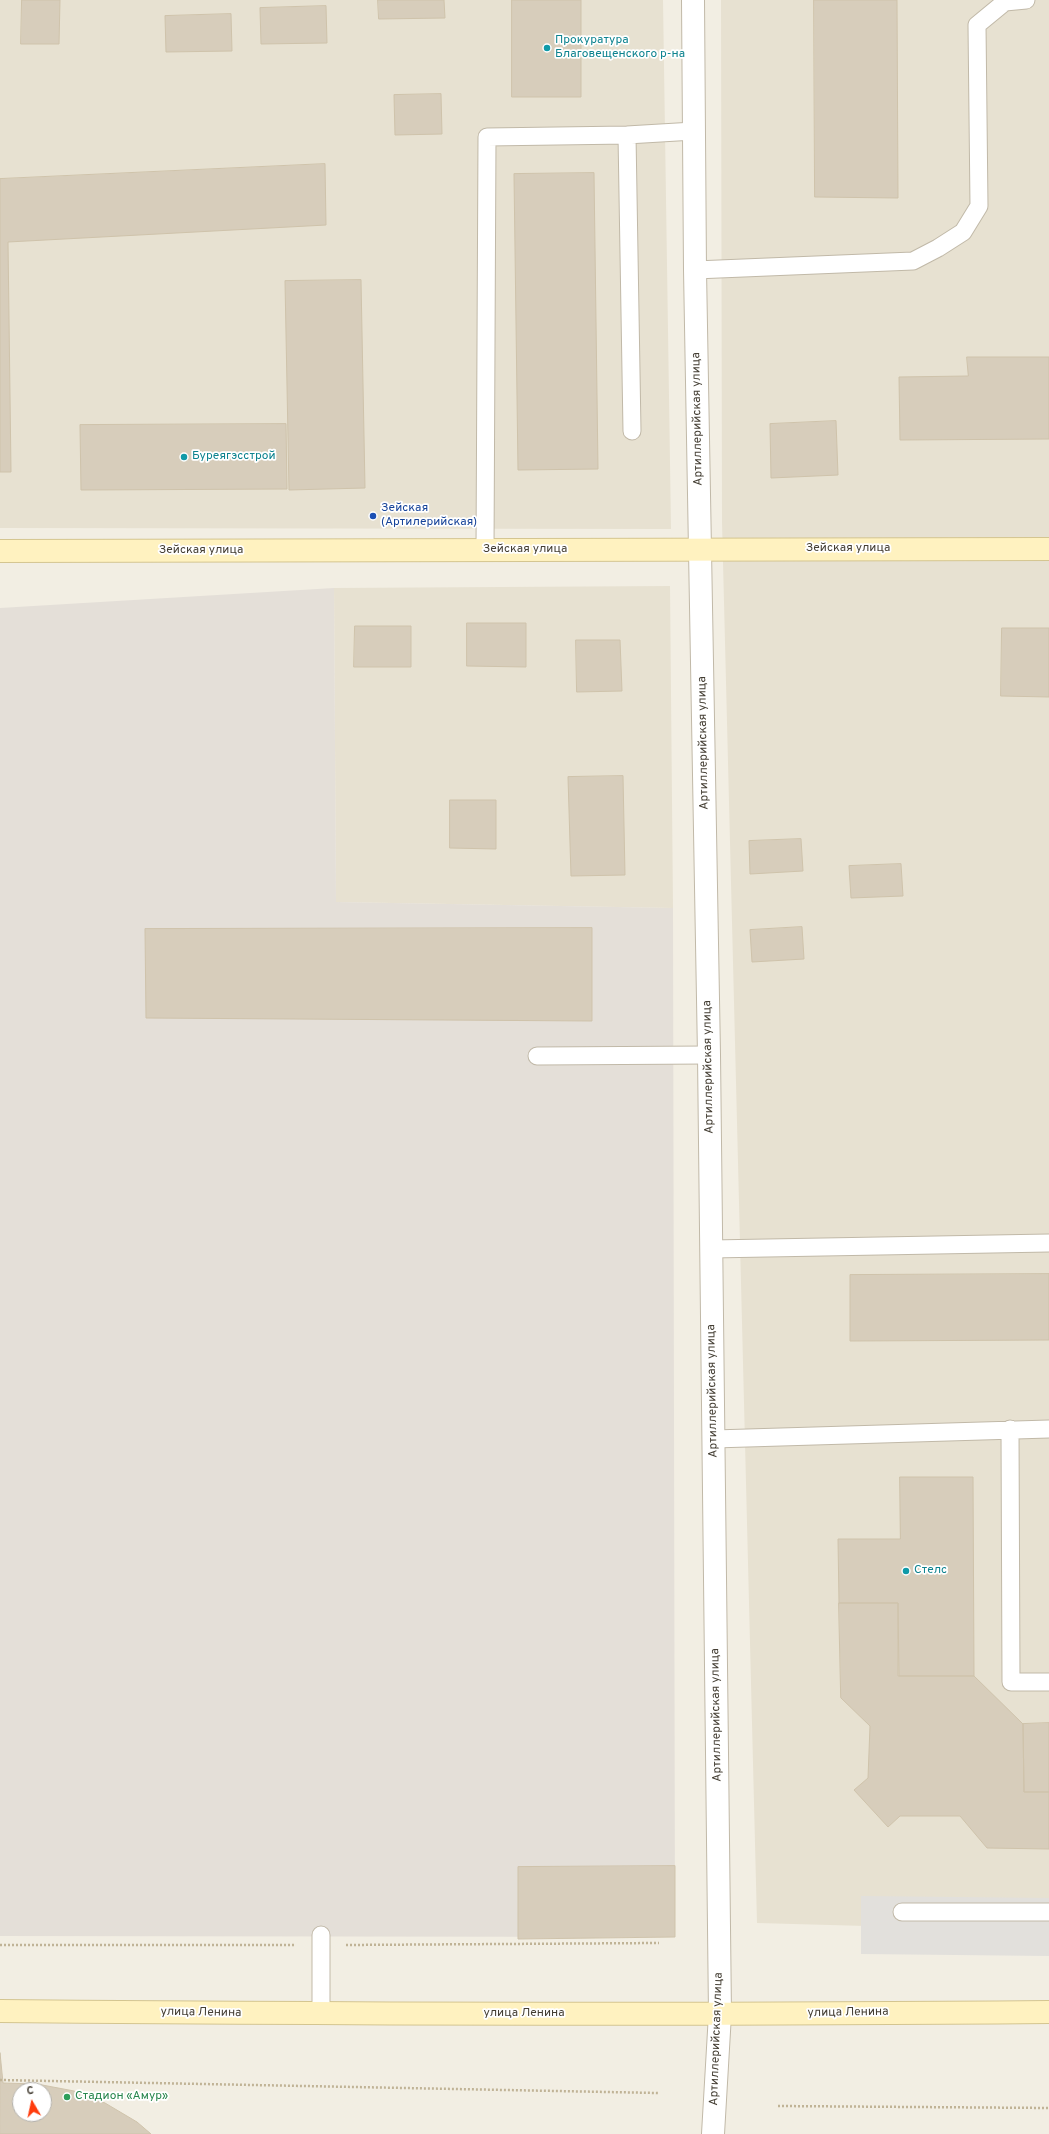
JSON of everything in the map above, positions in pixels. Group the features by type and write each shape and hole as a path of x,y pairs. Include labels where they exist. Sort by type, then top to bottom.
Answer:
{"street":[{"name":"Артиллерийская улица","path":"693,0 695,270 712,1250 720,2014 713,2134"},
{"name":"Зейская улица","path":"0,551 1049,549"},
{"name":"улица Ленина","path":"0,2011 321,2014 1049,2012"}],"lane":[{"path":"695,270 913,260 938,248 963,232 979,206 977,25 1005,2 1026,0"},
{"path":"485,550 487,137 627,135 694,131"},
{"path":"627,135 632,431"},
{"path":"537,1056 709,1055"},
{"path":"712,1250 1049,1243"},
{"path":"1010,1429 1011,1682 1049,1682"},
{"path":"714,1439 1049,1429"},
{"path":"902,1912 1049,1912"},
{"path":"321,1935 321,2014"}],"path":[{"path":"0,2080 658,2093"},
{"path":"778,2106 1049,2108"}],"shaded area":[{"path":"0,0 663,0 671,529 0,528"},
{"path":"721,0 1049,0 1049,1931 757,1923 722,522"},
{"path":"670,586 673,908 336,902 334,588"},
{"path":"334,588 336,902 673,908 675,1937 0,1936 0,608"},
{"path":"861,1896 1049,1898 1049,1956 861,1954"}],"building":[{"path":"22,0 60,0 59,44 21,44"},
{"path":"378,0 444,0 445,18 379,19"},
{"name":"Прокуратура Благовещенского р-на","path":"512,0 581,0 581,97 512,97"},
{"path":"814,0 897,0 898,198 815,197"},
{"path":"326,6 327,43 261,44 260,8"},
{"path":"231,14 232,51 166,52 165,16"},
{"path":"441,94 442,134 395,135 394,95"},
{"path":"325,164 326,225 8,242 11,472 0,472 0,179"},
{"path":"594,173 598,469 518,470 514,174"},
{"path":"361,280 365,488 289,490 285,281"},
{"path":"967,357 1049,357 1049,439 900,440 899,377 968,376"},
{"path":"836,421 838,475 771,478 770,424"},
{"name":"Буреягэсстрой","path":"286,424 287,489 81,490 80,425"},
{"path":"467,623 526,623 526,667 467,666"},
{"path":"355,626 411,626 411,667 354,667"},
{"path":"1002,628 1049,628 1049,697 1001,696"},
{"path":"576,640 620,640 622,691 577,692"},
{"path":"623,776 625,875 571,876 568,777"},
{"path":"450,800 496,800 496,849 450,848"},
{"path":"801,839 803,871 750,874 749,841"},
{"path":"901,864 903,896 851,898 849,866"},
{"path":"802,927 804,959 752,962 750,930"},
{"path":"592,928 592,1021 146,1018 145,929"},
{"path":"1049,1274 1049,1340 850,1341 850,1275"},
{"name":"Стелс","path":"900,1477 973,1477 974,1676 898,1676 898,1603 839,1603 838,1539 900,1539"},
{"path":"839,1603 898,1603 899,1676 974,1676 1023,1724 1024,1792 1049,1792 1049,1849 987,1848 960,1816 900,1816 888,1827 854,1790 868,1778 870,1726 841,1698"},
{"path":"1049,1723 1049,1792 1024,1792 1023,1724"},
{"path":"675,1866 675,1937 518,1939 518,1867"},
{"name":"Стадион «Амур»","path":"0,2053 3,2083 12,2083 12,2122 52,2122 52,2087 74,2091 105,2103 137,2122 151,2134 0,2134"}],"place":[{"name":"Прокуратура Благовещенского р-на","path":"547,48"},
{"name":"Буреягэсстрой","path":"184,457"},
{"name":"Зейская (Артилерийская)","path":"373,516"},
{"name":"Стелс","path":"906,1571"},
{"name":"Стадион «Амур»","path":"67,2097"}]}
